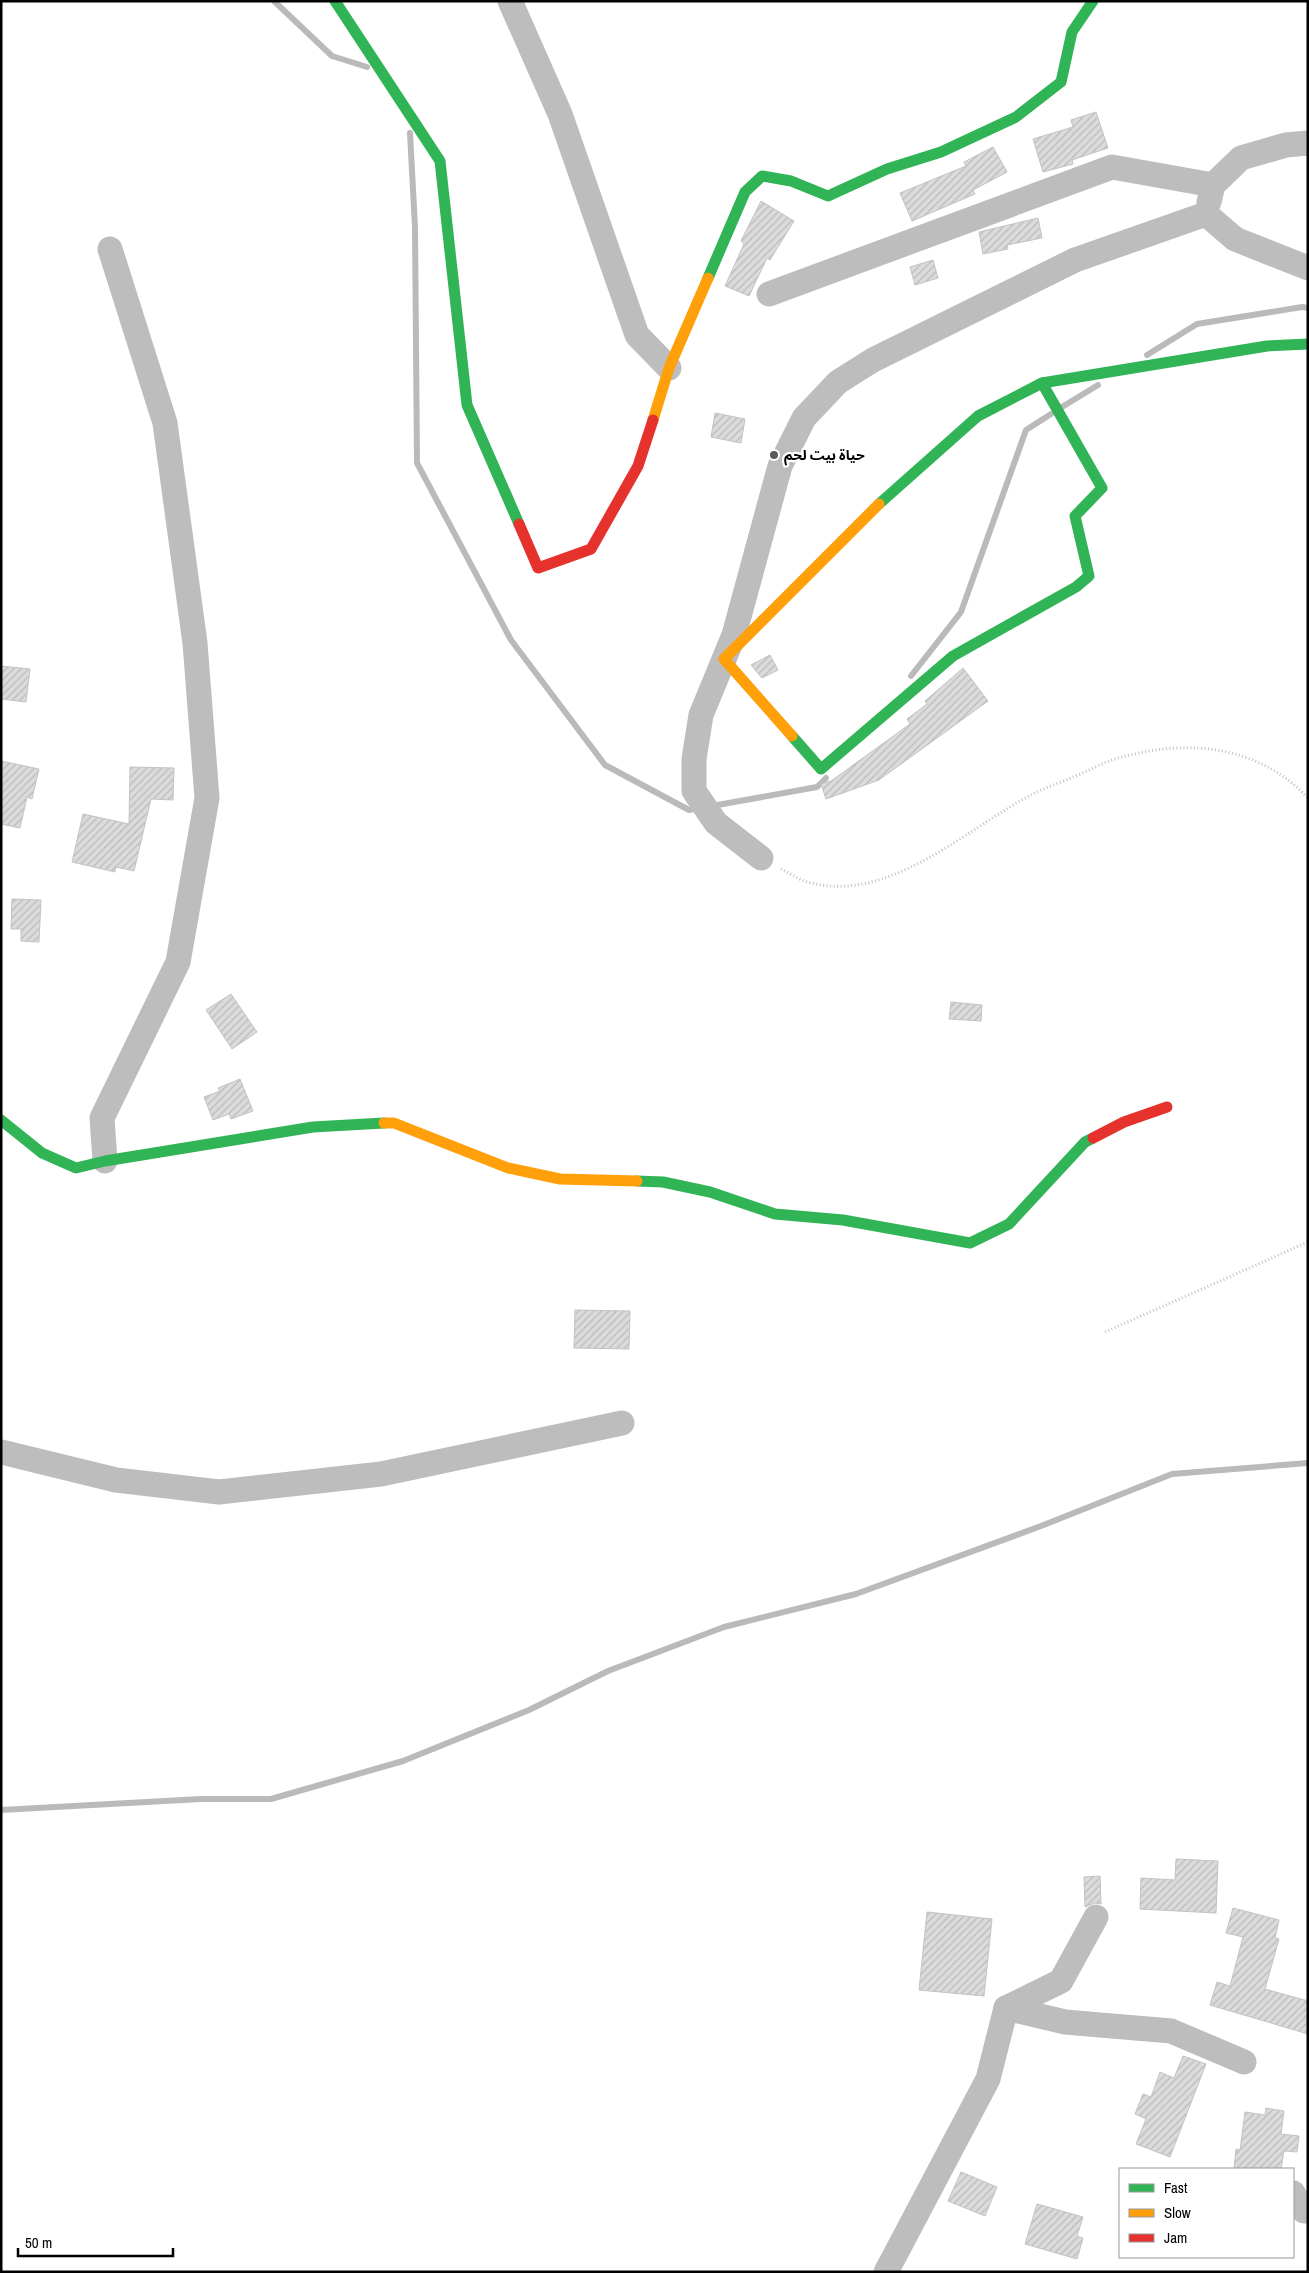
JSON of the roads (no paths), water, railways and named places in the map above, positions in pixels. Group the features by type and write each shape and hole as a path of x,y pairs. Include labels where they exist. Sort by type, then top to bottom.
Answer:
{"street":[{"path":"335,1 440,161 467,405 538,568 591,549 638,466 669,368 745,192 762,176 791,181 828,196 887,169 941,152 1016,117 1061,82 1072,32 1094,1"},
{"path":"510,1 560,114 637,335 669,368"},
{"path":"1206,214 1213,186 1241,158 1286,145 1308,143"},
{"path":"769,294 1112,167 1213,186"},
{"path":"1206,214 1235,239 1308,268"},
{"path":"760,858 716,823 694,791 694,759 701,715 734,635 780,466 804,418 838,382 873,360 1075,260 1206,214"},
{"path":"106,1161 102,1118 178,962 207,798 195,643 165,423 110,249"},
{"path":"724,659 877,506 978,416 1042,383 1267,346 1308,344"},
{"path":"724,659 821,769 953,656 1076,587 1089,576 1076,516 1102,488 1042,383"},
{"path":"1,1120 42,1153 76,1168 106,1161 313,1127 394,1123 508,1168 560,1179 663,1182 710,1192 775,1214 843,1220 970,1243 1009,1224 1086,1142 1124,1122 1167,1107"},
{"path":"1,1452 116,1480 219,1492 381,1474 622,1422"},
{"path":"886,2272 988,2080 1006,2008 1061,1981 1096,1917"},
{"path":"1006,2008 1065,2022 1171,2031 1244,2062"},
{"path":"1294,2195 1304,2211 1308,2211"}],"waterway":[{"path":"274,1 332,56 367,67"},
{"path":"410,133 415,227 417,463 511,640 605,765 689,810 699,808"},
{"path":"1147,355 1197,324 1302,307 1308,308"},
{"path":"1062,407 1098,385"},
{"path":"911,676 961,612 1026,430 1051,414"},
{"path":"712,806 817,787 826,778"},
{"path":"1,1810 201,1799 271,1799 403,1761 529,1710 608,1671 724,1627 856,1594 1041,1526 1172,1474 1308,1463"}],"place":[{"name":"حياة بيت لحم","path":"774,455"}]}
